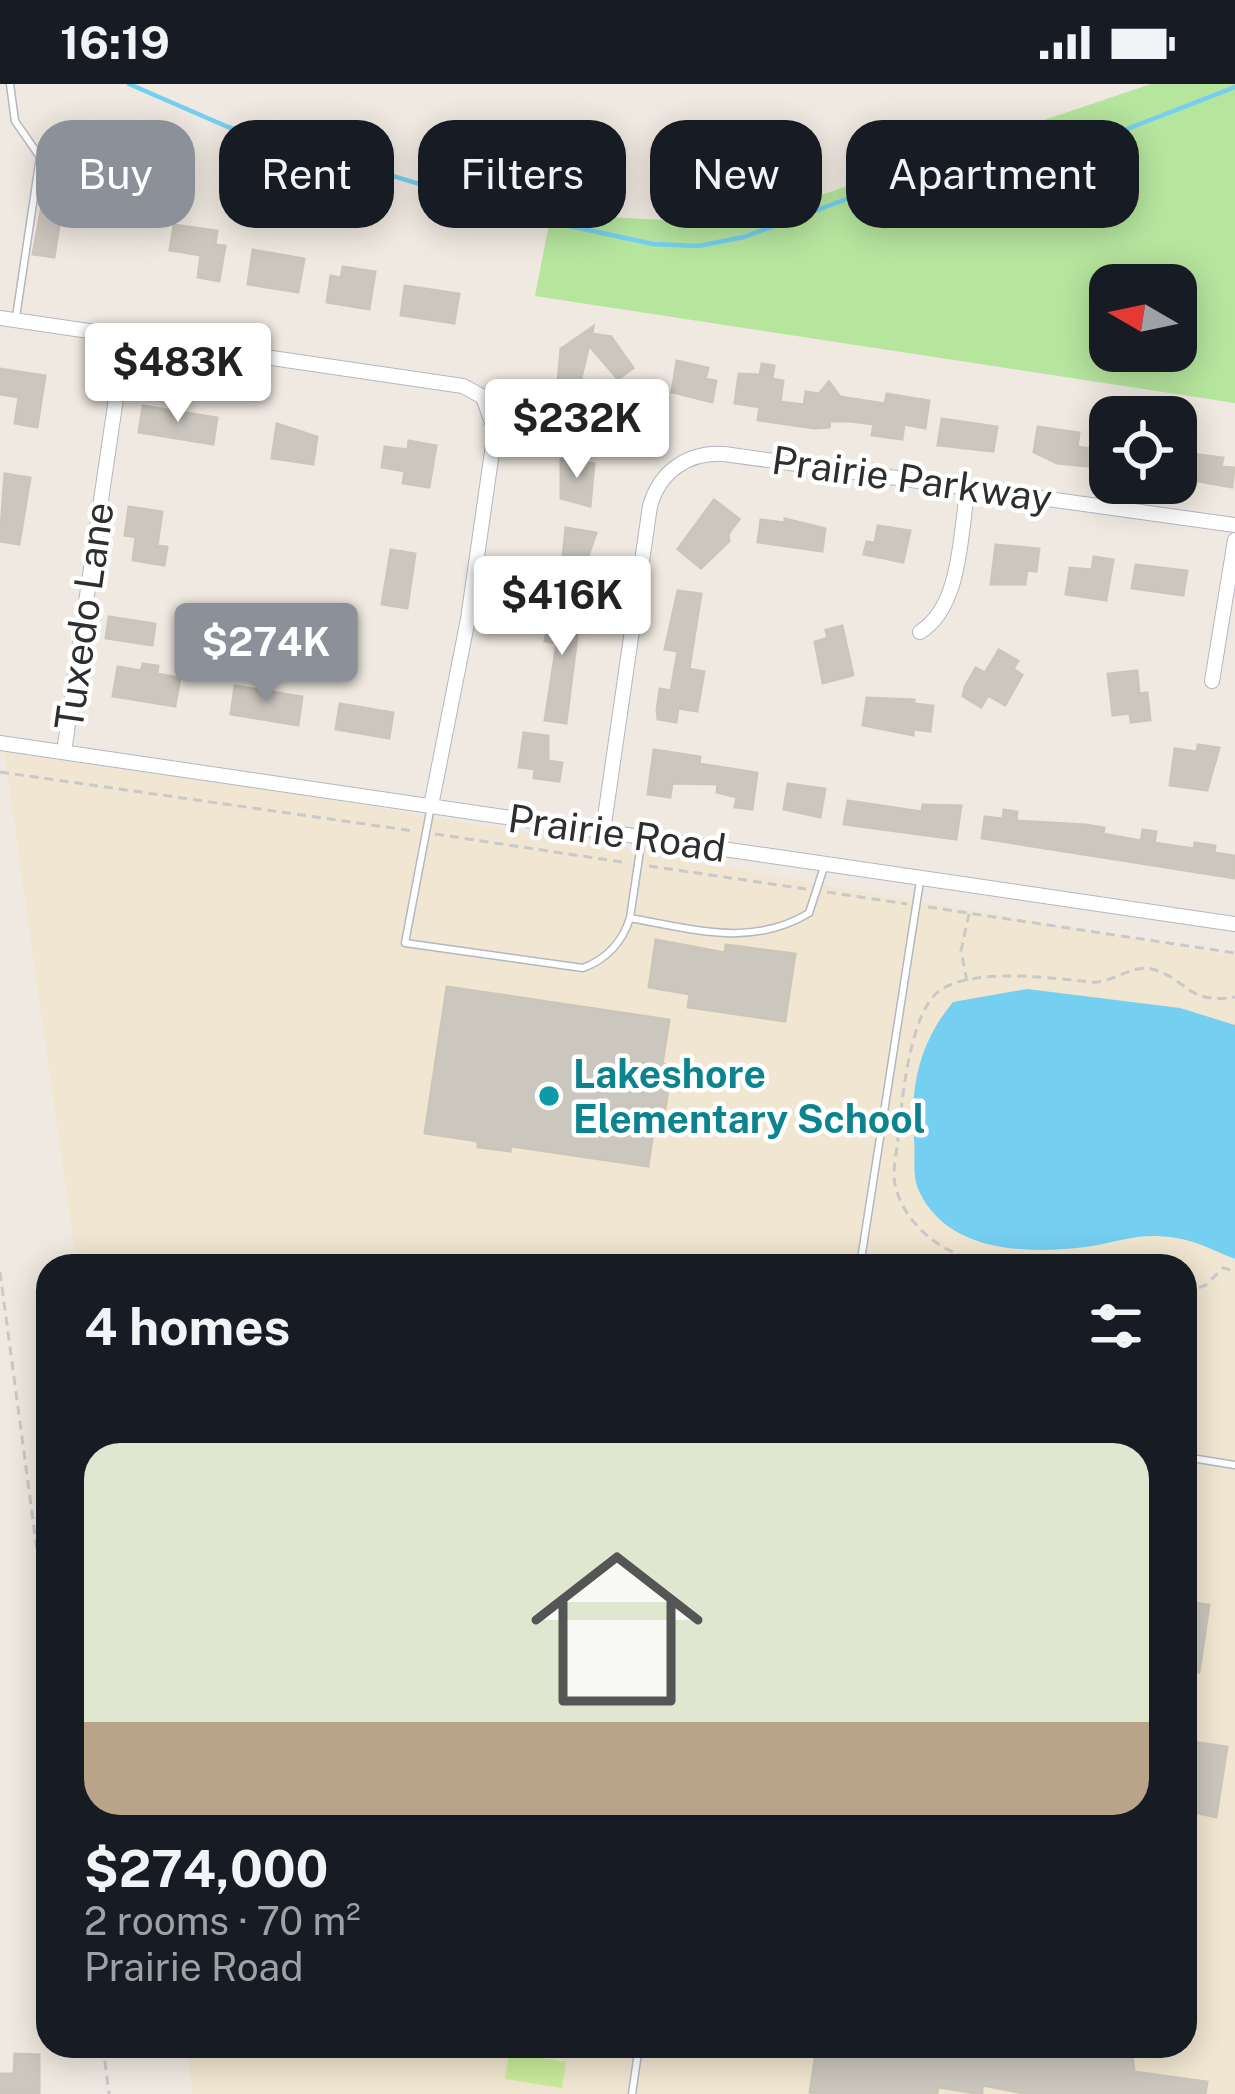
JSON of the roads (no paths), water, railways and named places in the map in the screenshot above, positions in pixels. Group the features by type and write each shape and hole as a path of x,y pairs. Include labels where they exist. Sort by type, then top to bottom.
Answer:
{"street":[{"path":"8,319 466,387 483,397 495,431 477,561 431,806"},
{"name":"Tuxedo Lane","path":"64,752 125,337"},
{"name":"Prairie Parkway","path":"603,831 652,497 682,462 704,454 731,454 1235,525"},
{"path":"920,632 935,622 946,603 968,487"},
{"path":"1212,681 1235,540"},
{"name":"Prairie Road","path":"0,743 1235,924"}],"lane":[{"path":"8,319 40,157 14,122 10,84"},
{"path":"431,806 405,944 568,970 600,962 623,937 642,837"},
{"path":"630,918 734,936 784,928 809,913 820,891 825,864"},
{"path":"862,1254 921,878"},
{"path":"1197,1459 1235,1465"},
{"path":"632,2094 637,2058"}],"water":[{"path":"1027,989 1180,1008 1235,1025 1235,1259 1190,1241 1157,1236 1063,1249 1016,1249 970,1238 933,1213 917,1187 914,1101 919,1066 932,1033 953,1002"}],"waterway":[{"path":"129,84 228,127 537,219 653,244 698,246 744,237 871,190 992,171 1091,143 1235,87"}],"place":[{"name":"Lakeshore Elementary School","path":"549,1096"}]}
